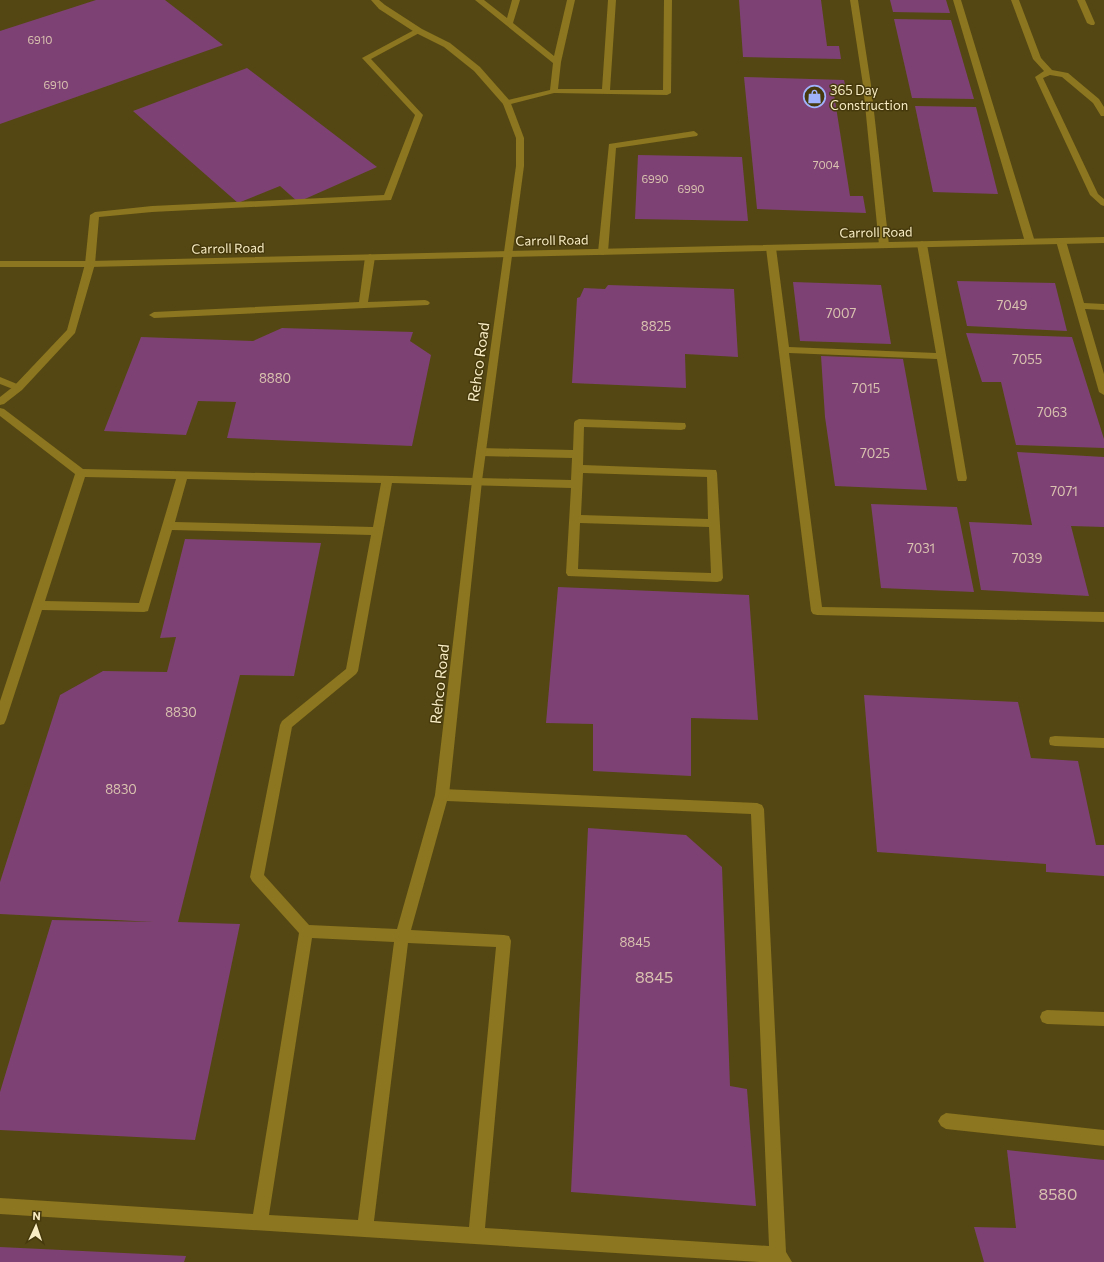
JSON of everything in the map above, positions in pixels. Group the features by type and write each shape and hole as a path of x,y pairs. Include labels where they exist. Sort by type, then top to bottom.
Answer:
{"street":[{"name":"Rehco Road","path":"365,1229 402,936 442,795 476,481 520,166 520,138 508,103 477,69 447,45 419,31 382,7 375,0"},
{"path":"479,0 557,62"},
{"path":"509,24 516,0"},
{"path":"554,91 557,62 571,0"},
{"path":"606,91 612,0"},
{"path":"508,103 554,91 667,93 668,0"},
{"path":"854,0 867,85 884,245"},
{"path":"958,0 1030,242"},
{"path":"1015,0 1037,59 1049,72 1065,75 1096,101 1104,114"},
{"path":"1081,0 1091,23"},
{"path":"0,402 18,388 72,331 90,264 95,215 152,209 388,198 419,115 366,58 419,31"},
{"path":"1049,72 1040,78 1094,195 1104,203"},
{"path":"603,252 612,146 694,134"},
{"name":"Carroll Road","path":"0,264 90,264 1104,240"},
{"path":"1062,241 1080,306 1101,370 1104,392"},
{"path":"922,244 962,478"},
{"path":"771,248 816,611 1104,616"},
{"path":"363,305 370,257"},
{"path":"154,315 426,303"},
{"path":"1080,306 1104,307"},
{"path":"784,350 941,356"},
{"path":"0,380 18,388"},
{"path":"0,411 81,473 576,484"},
{"path":"577,469 712,473 717,578 572,573 579,423 681,426"},
{"path":"481,452 578,454"},
{"path":"0,720 81,473"},
{"path":"38,606 144,608 183,475"},
{"path":"387,479 352,671 286,725 257,877 306,931 504,941 476,1236"},
{"path":"574,519 714,524"},
{"path":"168,526 378,531"},
{"path":"1056,741 1104,743"},
{"path":"0,1206 476,1236 781,1259 756,809 442,795"},
{"path":"260,1223 306,931"},
{"path":"1047,1017 1104,1019"},
{"path":"946,1121 1104,1138"}],"shaded area":[{"path":"0,0 1104,0 1104,1262 0,1262"}],"building":[{"path":"96,0 165,0 223,45 0,124 0,31"},
{"path":"739,0 821,0 827,46 839,46 841,59 743,57"},
{"path":"890,0 946,0 950,13 893,12"},
{"path":"894,19 951,20 974,99 912,98"},
{"path":"247,68 377,167 298,202 280,186 238,203 133,111"},
{"path":"744,77 844,80 847,94 834,94 850,196 863,196 866,213 757,209"},
{"path":"915,106 976,107 998,194 933,192"},
{"path":"638,155 742,157 748,221 635,219"},
{"path":"957,281 1055,283 1067,331 967,326"},
{"path":"793,282 881,285 891,344 800,341"},
{"path":"608,285 734,289 738,357 685,354 686,388 572,383 577,298 580,297 584,288 605,289"},
{"path":"282,328 413,332 410,341 431,355 412,446 227,438 236,402 198,401 186,435 104,431 141,337 253,341"},
{"path":"966,333 1072,337 1104,439 1104,448 1016,445 1001,382 982,382"},
{"path":"821,356 903,359 927,490 835,486 825,417"},
{"path":"1017,452 1104,457 1104,527 1071,526 1089,596 981,590 969,522 1032,525"},
{"path":"871,504 957,507 974,592 881,588"},
{"path":"185,539 321,543 294,676 240,675 178,922 240,924 195,1140 0,1130 0,1092 52,920 154,922 0,914 0,882 60,695 103,671 167,672 176,637 160,638"},
{"path":"558,587 749,595 758,720 691,718 691,776 593,771 593,724 546,723"},
{"path":"864,695 1018,702 1031,758 1078,761 1096,845 1104,845 1104,876 1046,872 1046,864 877,852"},
{"path":"588,828 686,835 722,867 730,1086 747,1089 756,1206 571,1192"},
{"path":"1007,1150 1104,1160 1104,1262 984,1262 974,1227 1016,1228"},
{"path":"0,1247 186,1256 184,1262 0,1262"}],"place":[{"name":"365 Day Construction","path":"815,97"}]}
